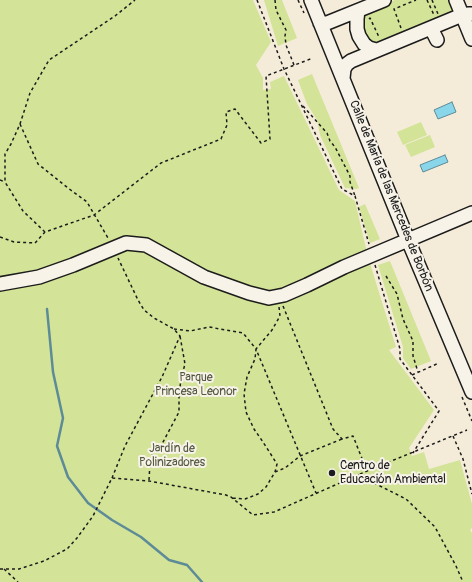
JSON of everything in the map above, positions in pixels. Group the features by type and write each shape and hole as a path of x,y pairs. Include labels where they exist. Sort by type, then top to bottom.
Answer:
{"street":[{"name":"Calle de María de las Mercedes de Borbón","path":"310,0 472,392"},
{"path":"320,23 327,23 384,0"},
{"path":"456,0 467,15 472,38"},
{"path":"358,10 357,24 359,36 364,44 369,48 376,50"},
{"path":"342,78 344,69 351,61 467,15"},
{"path":"431,28 436,40"},
{"path":"0,284 39,277 126,243 146,245 204,277 249,293 270,298 278,295 284,295 307,286 344,267 472,213"}],"path":[{"path":"46,232 22,211 5,182 6,154 20,124 30,93 49,60 115,16 135,0"},
{"path":"257,0 284,69 342,189 355,196"},
{"path":"275,0 276,10 286,30 286,44 294,65"},
{"path":"396,30 401,28 394,9 416,0"},
{"path":"427,0 434,15 438,13"},
{"path":"432,0 440,17"},
{"path":"357,24 370,18 379,37 384,35"},
{"path":"0,237 14,242 35,243 46,232 94,214 161,163 221,139 227,125 226,112 235,109 261,143 270,139 266,76 313,58"},
{"path":"301,104 327,133 350,176 350,182 400,349 400,359 439,411 413,453"},
{"path":"20,124 38,164 88,202 114,248 144,310 154,318 174,329 180,336 185,364 181,379 179,412 162,444 152,453 150,464 150,481"},
{"path":"0,180 5,182"},
{"path":"386,276 397,294 403,319 413,341 412,356 418,372"},
{"path":"112,478 150,481 245,499 258,494 266,487 275,472 276,464 254,429 246,412 244,394 247,377 255,359 256,349 272,330 280,316 278,295"},
{"path":"278,295 333,429 342,439"},
{"path":"174,329 190,331 209,327 242,333 256,349 316,494"},
{"path":"0,569 19,569 44,561 67,549 78,538 94,516 125,446 162,377 180,336"},
{"path":"412,375 439,363"},
{"path":"231,497 253,515 274,512 367,471 467,430"},
{"path":"275,472 285,468 300,456 353,436 367,471"},
{"path":"453,436 464,459 472,494"},
{"path":"358,476 406,499 435,527 456,566 462,582"},
{"path":"4,569 18,582"}],"green space":[{"name":"Parque Princesa Leonor","path":"0,0 253,0 271,42 256,65 263,78 263,90 271,89 270,82 284,76 339,190 355,201 368,257 396,347 389,350 434,410 409,448 412,456 424,452 429,469 460,460 472,504 472,528 470,530 472,533 472,582 0,582"},
{"path":"264,0 282,0 297,38 278,46"},
{"path":"395,0 451,0 458,16 363,54 349,19"},
{"path":"312,74 359,188 345,188 320,135 317,120 307,104 298,80"},
{"path":"421,122 427,135 403,145 397,132"},
{"path":"430,135 435,147 411,157 405,145"},
{"path":"365,204 380,239 370,243 359,207"},
{"path":"390,261 431,361 411,369 403,358 403,347 378,265"}],"water":[{"path":"452,102 456,112 438,119 434,110"},
{"path":"445,155 448,162 423,172 420,165"}],"waterway":[{"path":"47,309 53,372 63,418 57,446 68,477 88,503 112,520 141,537 169,560 187,565 202,582"}],"place":[{"name":"Centro de Educación Ambiental","path":"332,473"}],"park label":[{"name":"Jardín de Polinizadores","path":"172,456"}]}
